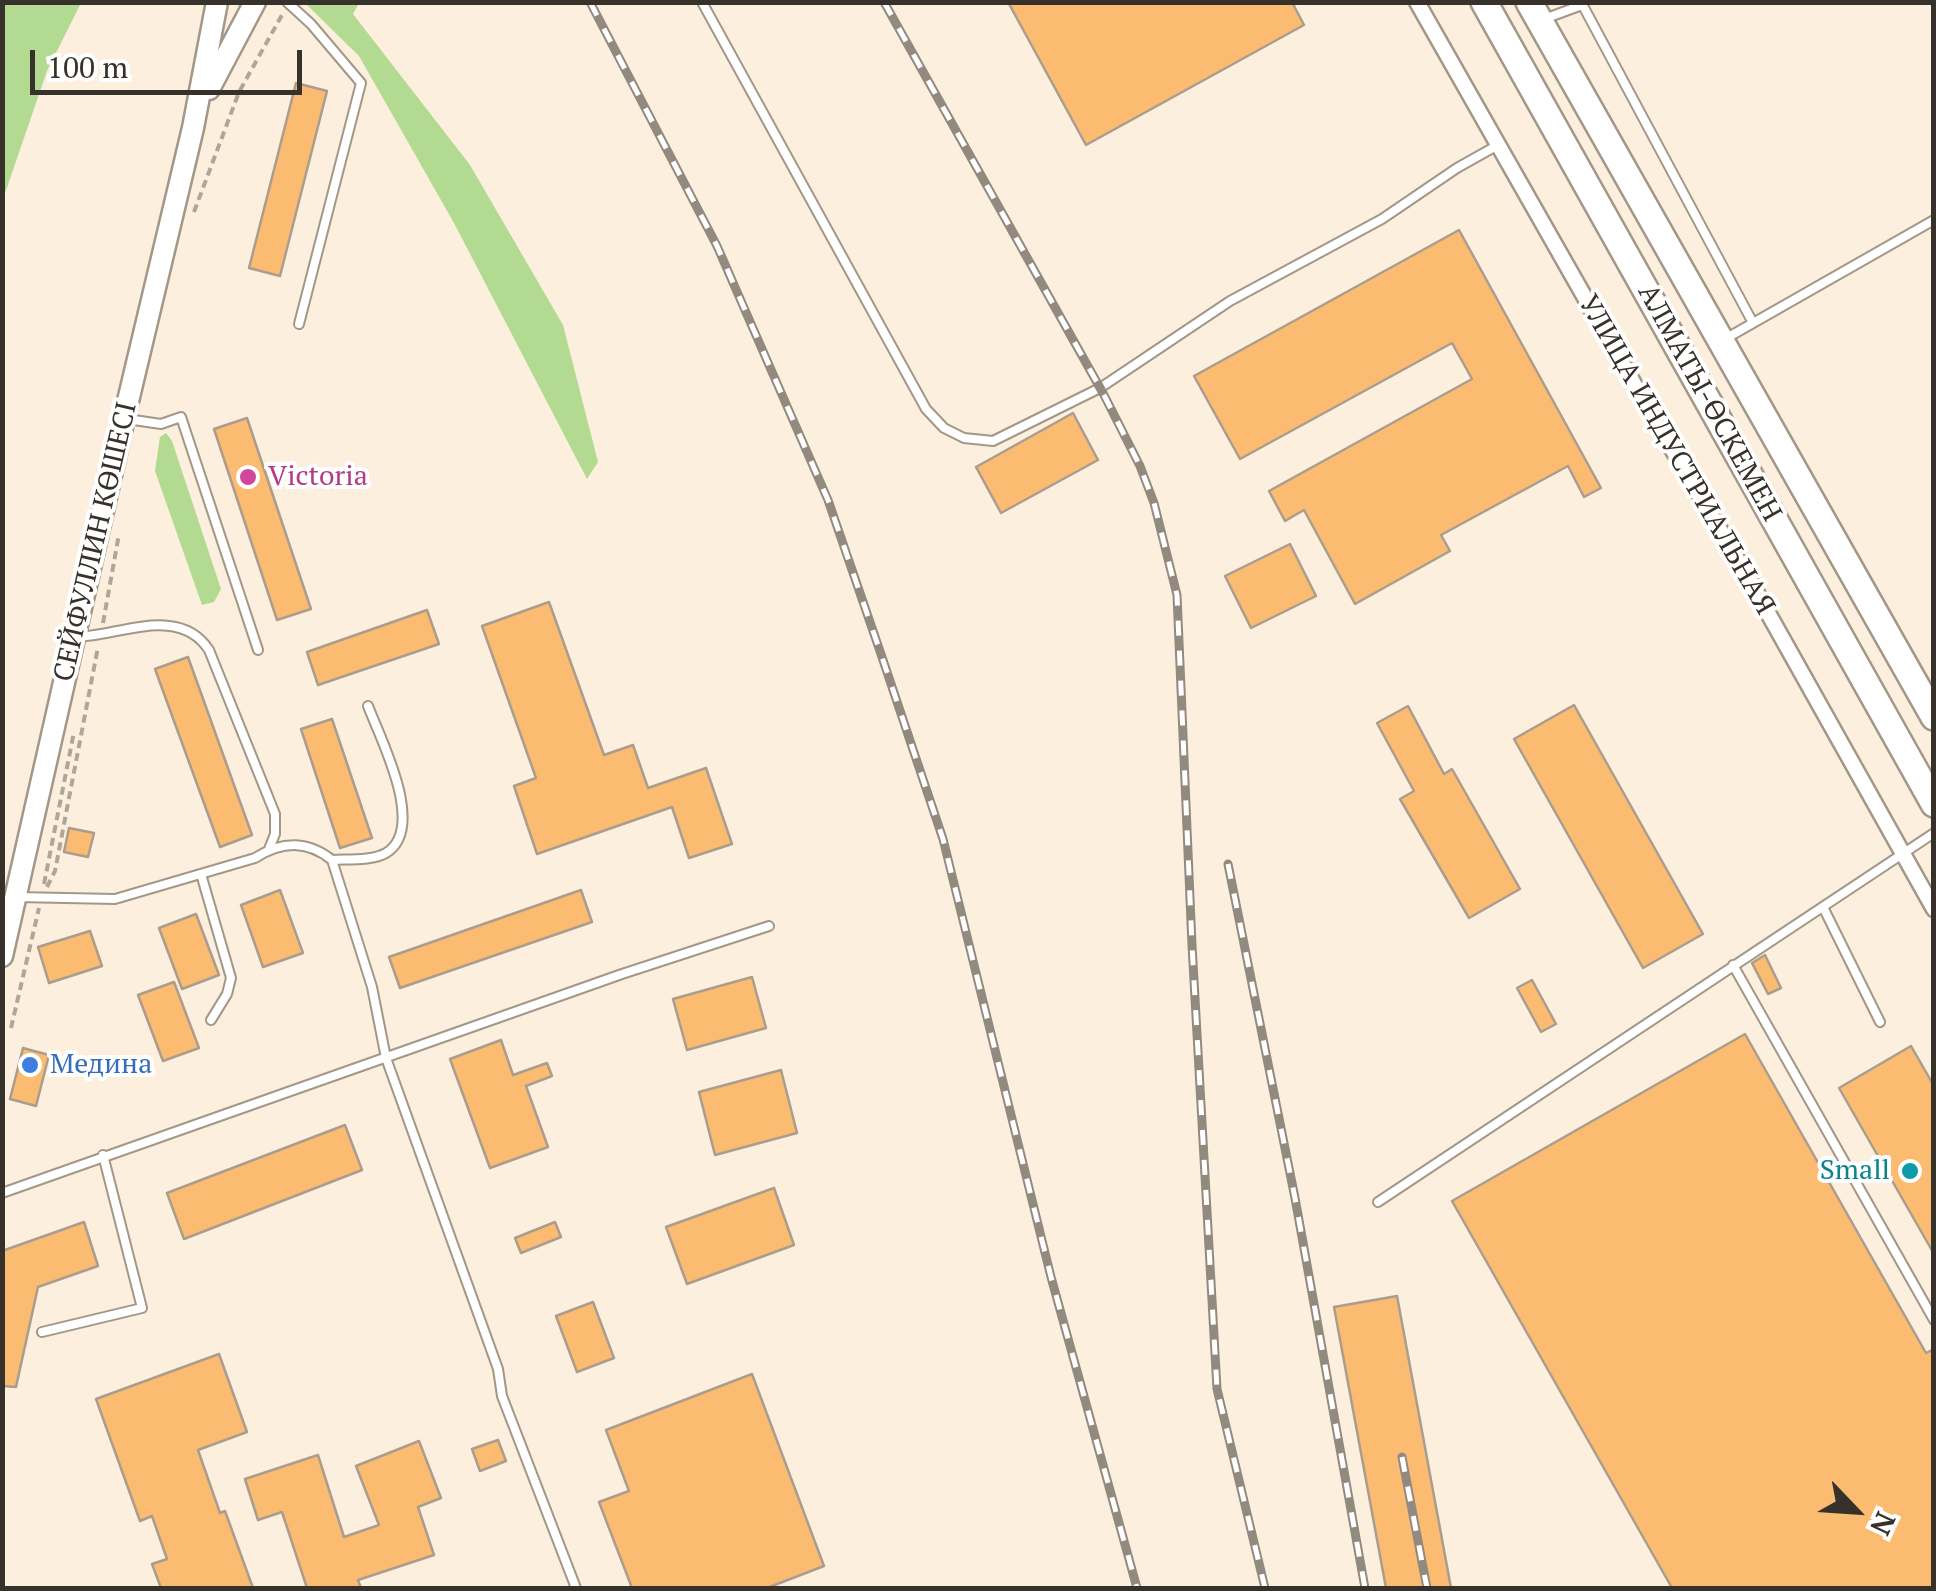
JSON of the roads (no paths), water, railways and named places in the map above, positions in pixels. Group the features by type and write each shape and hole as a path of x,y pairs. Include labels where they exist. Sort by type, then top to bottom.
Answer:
{"highway":[{"name":"АЛМАТЫ-ӨСКЕМЕН","path":"1484,2 1934,804"},
{"name":"АЛМАТЫ-ӨСКЕМЕН","path":"1535,12 1934,717"}],"main road":[{"path":"194,128 217,2"},
{"path":"194,128 215,75 254,2"},
{"name":"СЕЙФУЛЛИН КӨШЕСІ","path":"2,956 194,128"}],"street":[{"name":"УЛИЦА ИНДУСТРИАЛЬНАЯ","path":"1417,2 1934,909"}],"lane":[{"path":"702,2 926,408 944,428 964,438 993,442 1100,388 1230,302 1382,220 1456,168 1498,145"},
{"path":"288,3 311,24 361,84 299,324"},
{"path":"1535,12 1581,4 1753,323"},
{"path":"1721,341 1934,220"},
{"path":"124,418 161,424 181,417 258,650"},
{"path":"74,637 158,624 174,625 200,636 275,814 276,834 268,849"},
{"path":"332,860 384,855 398,843 404,824 402,802 368,706"},
{"path":"1378,1202 1934,832"},
{"path":"16,896 115,900 255,858 268,849 301,843 332,860 372,987 386,1058 498,1369 502,1396 576,1588"},
{"path":"201,874 231,978 227,994 211,1020"},
{"path":"1823,906 1880,1022"},
{"path":"2,1193 622,974 770,926"},
{"path":"1733,965 1934,1320"},
{"path":"42,1332 142,1308 102,1155"}],"railway":[{"path":"590,2 717,246 828,500 943,839 1051,1277 1137,1588"},
{"path":"884,2 1140,466 1154,503 1177,595 1217,1389 1265,1588"},
{"path":"1228,864 1295,1198 1365,1588"},
{"path":"1402,1457 1427,1588"}],"place":[{"name":"Victoria","path":"248,477"},
{"name":"Медина","path":"30,1065"},
{"name":"Small","path":"1910,1171"}]}
